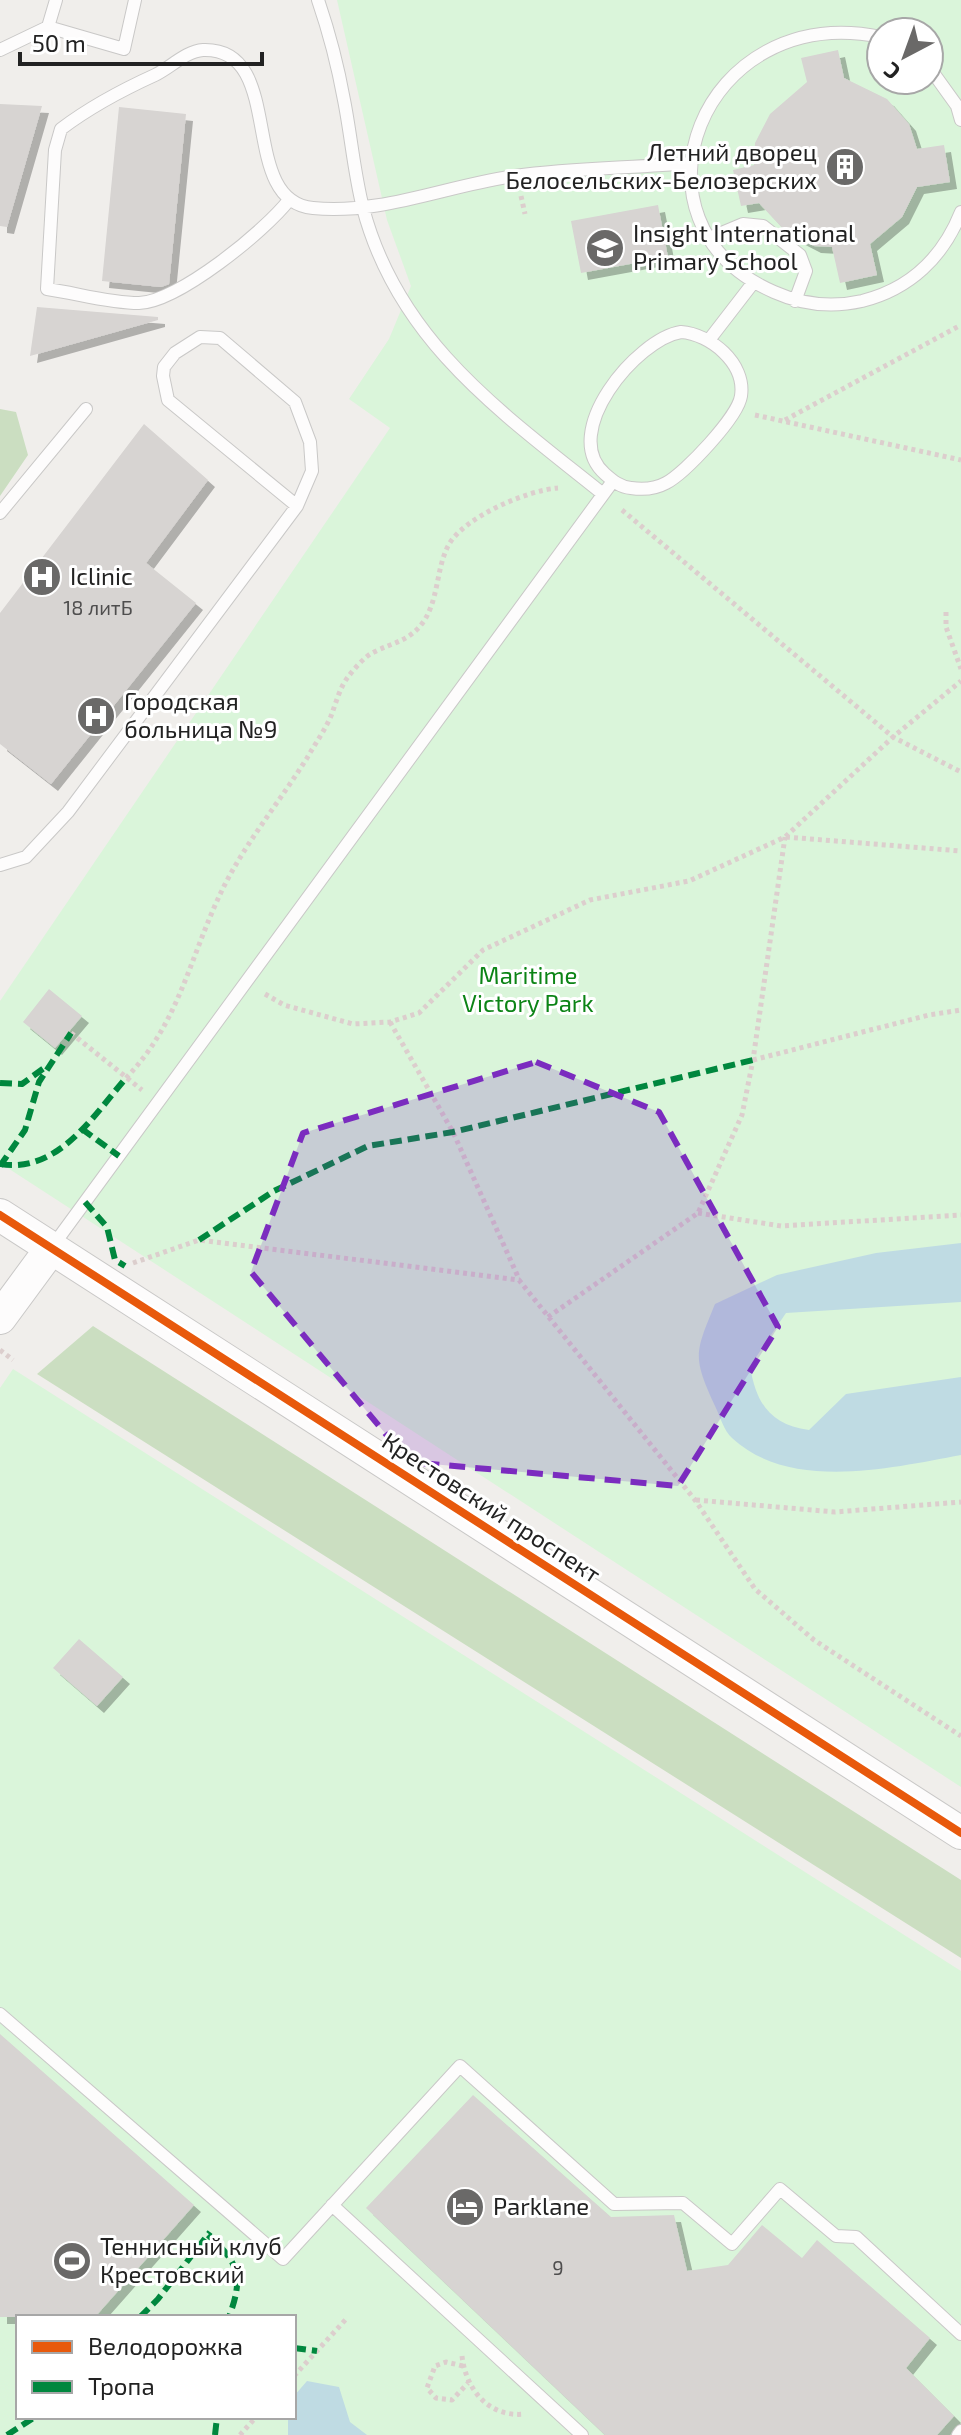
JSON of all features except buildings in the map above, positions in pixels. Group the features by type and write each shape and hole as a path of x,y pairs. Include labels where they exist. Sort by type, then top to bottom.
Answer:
{"street":[{"name":"Крестовский проспект","path":"0,1215 961,1833"},
{"path":"0,1318 50,1250"}],"lane":[{"path":"48,27 56,0"},
{"path":"0,50 48,27 124,49 135,0"},
{"path":"318,0 344,98 363,207 389,282 415,324 456,371 603,494"},
{"path":"865,32 849,27 801,29 758,46 722,77 699,117 690,163 697,210 719,251 753,283 795,301 840,306 884,295 922,272 951,237 961,212"},
{"path":"289,200 263,227 182,287 158,299 140,303 47,289 55,150 61,129 102,101 203,50 224,54 242,67 254,89 275,185 289,200 308,208 363,207 517,175 690,163"},
{"path":"945,89 957,106 961,120"},
{"path":"712,237 743,224 763,226 800,255 806,271 795,301"},
{"path":"709,340 753,283"},
{"path":"695,333 723,352 737,374 741,396 735,411 684,471 669,482 639,490 613,481 599,469 591,455 588,440 594,412 642,351 665,335 695,333"},
{"path":"0,865 26,857 68,812 297,506 312,471 310,442 295,402 220,338 200,337 186,344 164,367 162,384 168,400 297,506"},
{"path":"0,513 86,409"},
{"path":"50,1250 613,481"},
{"path":"0,2014 283,2259 460,2066 614,2204 683,2203 732,2244 780,2189 836,2236 856,2237 961,2334"},
{"path":"332,2205 582,2435"}],"path":[{"path":"784,420 961,325"},
{"path":"735,411 961,460"},
{"path":"126,1078 151,1052 172,1011 216,902 241,853 261,829 307,758 329,720 346,678 372,652 402,643 423,622 437,595 448,546 463,529 499,506 552,488 591,485"},
{"path":"603,494 893,737 961,772"},
{"path":"946,612 946,627 961,669"},
{"path":"247,983 284,1005 353,1024 390,1022 419,1013 483,950 590,900 689,881 785,837 893,737 961,681"},
{"path":"785,837 961,851"},
{"path":"548,1317 698,1213 742,1115 753,1060 785,837"},
{"path":"753,1060 929,1015 961,1010"},
{"path":"390,1022 453,1132 519,1280 695,1500 755,1589 814,1640 961,1736"},
{"path":"71,1033 158,1103"},
{"path":"698,1213 781,1226 961,1215"},
{"path":"125,1266 199,1240 519,1280"},
{"path":"0,1350 13,1360"},
{"path":"695,1500 835,1512 961,1502"},
{"path":"296,2374 348,2317"},
{"path":"473,2335 464,2346 463,2366 475,2394 510,2416 531,2414 546,2401"},
{"path":"463,2366 446,2362 435,2366 427,2388 436,2398 452,2400 464,2391 469,2382"},
{"path":"240,2435 254,2419"}],"highlighted area":[{"path":"536,1062 659,1112 778,1327 678,1486 409,1462 251,1272 303,1133"}],"green space":[{"name":"Maritime Victory Park","path":"337,0 961,0 961,1787 0,1163 0,1001 390,428 349,399 389,339 411,286 387,220"},
{"path":"0,409 16,412 28,455 0,496"},
{"path":"93,1326 961,1880 961,1958 37,1374"},
{"path":"13,1369 961,1971 961,2435 0,2435 0,1388"}],"water":[{"path":"961,1243 961,1302 786,1313 750,1366 756,1391 767,1410 784,1423 809,1430 846,1394 961,1377 961,1455 873,1470 811,1471 756,1455 729,1435 700,1365 700,1345 715,1304 777,1275 876,1253"},
{"path":"307,2381 339,2387 350,2422 367,2435 288,2435 288,2419 296,2419 296,2394"}],"marked path":[{"path":"0,1166 25,1130 39,1082 71,1033"},
{"path":"199,1240 274,1191 368,1146 453,1132 753,1060"},
{"path":"0,1083 22,1084 44,1068"},
{"path":"0,1164 21,1165 57,1151 73,1139 126,1078"},
{"path":"82,1129 119,1156"},
{"path":"85,1202 107,1227 115,1260 125,1266"},
{"path":"142,2315 210,2232"},
{"path":"208,2235 226,2254 236,2271 236,2291 230,2315"},
{"path":"296,2348 317,2351"},
{"path":"7,2435 32,2419"},
{"path":"215,2435 217,2419"}],"cycle path":[{"path":"0,1215 961,1833"}],"place":[{"name":"Летний дворец Белосельских-Белозерских","path":"845,167"},
{"name":"Insight International Primary School","path":"605,248"},
{"name":"Iclinic","path":"42,577"},
{"name":"Городская больница №9","path":"96,716"},
{"name":"Parklane","path":"465,2207"},
{"name":"Теннисный клуб Крестовский","path":"72,2261"}]}
